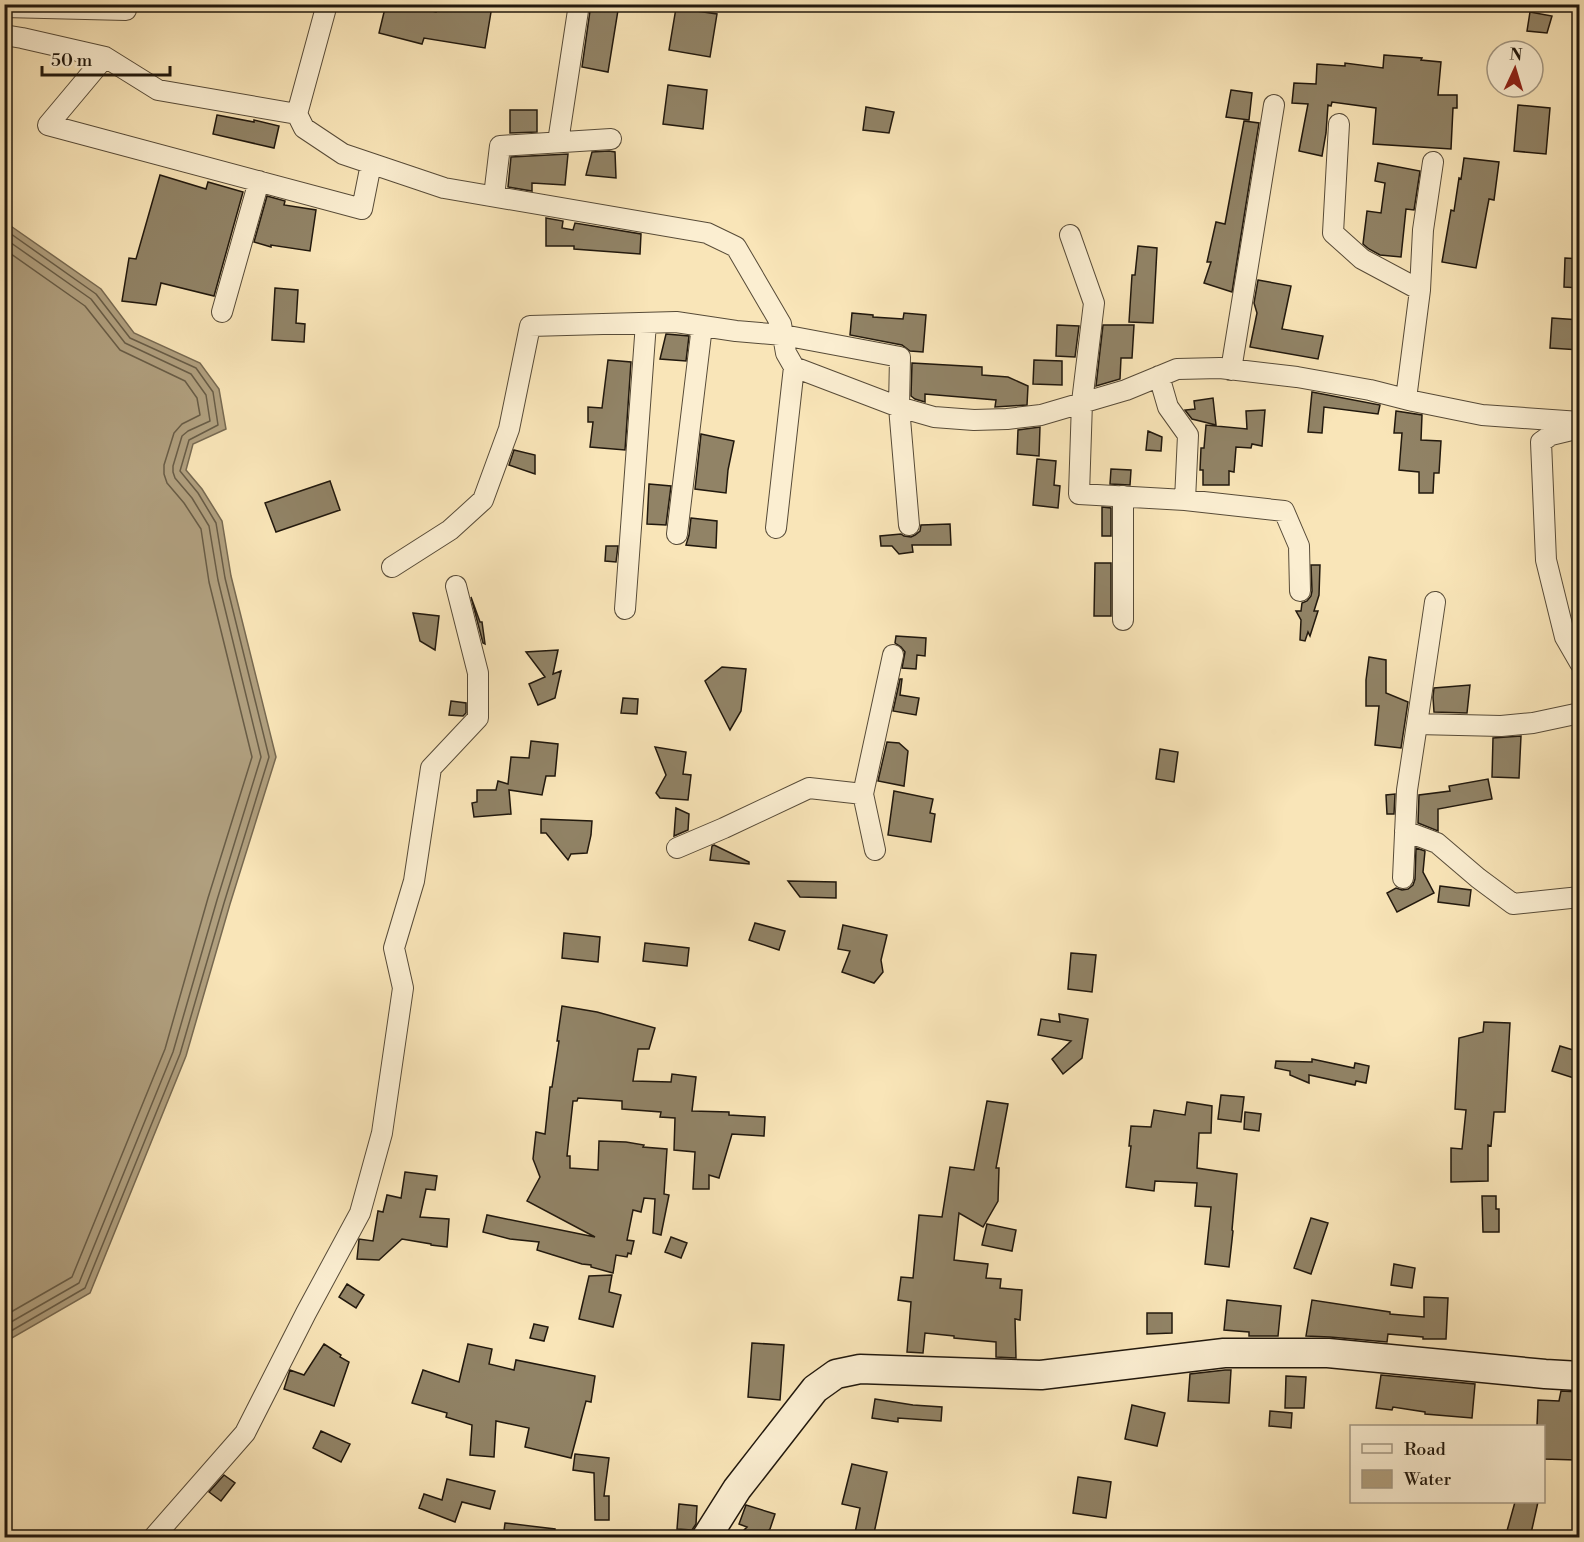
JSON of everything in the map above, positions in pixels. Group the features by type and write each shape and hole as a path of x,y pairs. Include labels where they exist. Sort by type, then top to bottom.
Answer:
{"main road":[{"path":"706,1538 738,1489 815,1389 836,1374 860,1369 1041,1375 1224,1353 1328,1353 1580,1376"}],"street":[{"path":"327,4 297,114 304,128 343,154 444,188 707,233 736,247 782,329 786,353 794,367 776,528"},
{"path":"558,142 579,4"},
{"path":"4,7 126,10"},
{"path":"4,35 105,57 158,90 297,114"},
{"path":"105,57 48,125 362,209 371,164"},
{"path":"1231,370 1275,105"},
{"path":"1339,124 1334,233 1362,259 1420,290"},
{"path":"494,196 500,146 611,140"},
{"path":"1406,399 1420,290 1423,230 1433,162"},
{"path":"222,312 258,181"},
{"path":"1070,235 1094,303 1082,402 1079,494 1185,500 1284,511 1299,546 1300,591"},
{"path":"393,567 450,530 483,500 509,429 530,326 676,322 736,331 782,329 900,357 899,407 909,525"},
{"path":"626,609 646,323"},
{"path":"677,534 702,326"},
{"path":"794,367 899,407 934,417 974,420 1041,415 1126,390 1177,369 1220,368 1297,377 1370,390 1482,415 1580,422"},
{"path":"1159,376 1168,407 1188,435 1185,500"},
{"path":"1580,428 1551,435 1541,442 1546,560 1580,663"},
{"path":"1123,496 1123,620"},
{"path":"153,1538 244,1433 360,1213 382,1133 403,988 394,948 414,881 431,768 478,718 478,673 456,586"},
{"path":"1403,878 1407,790 1435,602"},
{"path":"875,850 862,794 893,655"},
{"path":"1417,724 1501,726 1533,723 1580,713"},
{"path":"677,848 809,788 862,794"},
{"path":"1405,831 1437,843 1513,904 1580,897"}],"water":[{"path":"5,222 101,289 134,333 200,363 219,389 226,429 193,444 186,470 202,489 222,521 231,576 276,757 186,1056 90,1293 5,1342"}],"building":[{"path":"386,4 405,4 436,12 437,4 492,6 485,48 424,38 422,44 379,33"},
{"path":"591,4 619,4 608,72 582,67"},
{"path":"676,8 717,14 710,57 669,50"},
{"path":"1530,12 1552,16 1547,33 1527,31"},
{"path":"1384,55 1441,62 1438,95 1457,95 1457,108 1453,108 1451,149 1373,144 1376,108 1332,102 1331,106 1328,105 1322,156 1299,151 1308,104 1292,103 1294,83 1316,84 1317,64 1345,66 1345,63 1383,68"},
{"path":"668,85 707,90 703,129 663,124"},
{"path":"1231,90 1252,93 1249,120 1226,117"},
{"path":"1518,105 1550,108 1546,154 1514,151"},
{"path":"866,107 894,112 889,133 863,130"},
{"path":"510,110 537,110 537,132 510,133"},
{"path":"217,115 279,126 274,148 213,134"},
{"path":"1244,121 1259,123 1232,292 1204,283 1211,262 1207,262 1216,222 1225,224"},
{"path":"592,152 615,152 616,178 586,175"},
{"path":"568,154 565,185 532,183 532,191 508,187 511,157"},
{"path":"1464,158 1499,162 1494,200 1489,199 1476,268 1442,262 1451,210 1454,211"},
{"path":"1378,163 1420,171 1414,210 1406,209 1401,257 1380,255 1363,244 1367,211 1381,213 1385,183 1375,181"},
{"path":"160,175 206,189 208,182 243,192 214,296 161,283 156,305 122,301 129,258 136,259"},
{"path":"267,196 285,201 284,205 316,210 310,251 271,245 271,247 254,242"},
{"path":"546,218 563,221 562,228 573,230 575,223 641,234 640,254 574,249 574,246 546,246"},
{"path":"1138,246 1157,248 1153,323 1129,322 1132,275 1135,275"},
{"path":"1565,258 1580,259 1580,288 1564,287"},
{"path":"1258,280 1291,286 1282,329 1323,336 1318,359 1250,347 1257,313 1254,303"},
{"path":"275,288 298,290 296,323 305,324 304,342 272,340"},
{"path":"852,313 903,319 904,313 926,315 923,352 910,351 902,345 850,335"},
{"path":"1552,318 1580,320 1580,350 1550,348"},
{"path":"1057,325 1079,326 1075,357 1056,356"},
{"path":"1103,325 1134,325 1132,358 1121,358 1120,379 1096,386"},
{"path":"666,334 689,336 686,361 660,359"},
{"path":"608,360 631,362 625,450 590,447 593,422 588,422 588,407 602,408"},
{"path":"1034,360 1062,361 1062,385 1033,384"},
{"path":"912,363 982,367 982,375 1008,377 1028,386 1027,405 995,407 996,400 925,394 925,402 915,399 911,396"},
{"path":"1312,392 1380,405 1378,414 1324,407 1322,433 1308,432"},
{"path":"1213,398 1216,425 1192,419 1185,410 1195,409 1194,401"},
{"path":"1265,410 1262,446 1252,444 1251,448 1236,447 1234,472 1229,471 1229,485 1203,485 1203,470 1200,470 1201,448 1204,448 1206,425 1247,429 1246,411"},
{"path":"1396,411 1422,415 1421,440 1441,441 1439,473 1434,473 1433,493 1419,493 1419,472 1399,470 1402,433 1394,433"},
{"path":"1040,427 1039,456 1017,454 1018,430"},
{"path":"1148,431 1162,437 1161,451 1146,450"},
{"path":"701,434 734,441 726,493 695,489"},
{"path":"514,450 535,455 535,474 509,465"},
{"path":"1037,459 1056,461 1054,485 1060,486 1058,508 1033,505"},
{"path":"1111,469 1131,470 1130,485 1110,484"},
{"path":"330,481 340,510 276,532 265,503"},
{"path":"649,484 671,486 666,525 647,524"},
{"path":"1102,507 1111,508 1111,536 1102,536"},
{"path":"691,518 717,521 716,548 686,545"},
{"path":"950,524 951,545 912,545 913,552 899,554 892,546 881,546 880,536 901,534 911,537 920,531 921,525"},
{"path":"606,546 618,546 616,562 605,561"},
{"path":"1095,563 1111,563 1111,616 1094,616"},
{"path":"1311,565 1320,565 1319,595 1314,611 1318,611 1310,636 1308,632 1305,641 1300,640 1301,620 1296,611 1301,611 1302,603 1311,596"},
{"path":"471,597 480,622 482,622 485,644 483,643"},
{"path":"413,613 439,616 435,650 420,641"},
{"path":"896,636 926,638 925,656 917,655 916,669 902,668 905,652 895,643"},
{"path":"558,650 553,674 561,671 555,698 538,705 529,684 545,677 526,652"},
{"path":"1369,657 1386,660 1386,693 1408,702 1401,748 1375,745 1379,706 1366,706"},
{"path":"722,667 746,669 741,711 730,730 705,681"},
{"path":"900,679 902,679 900,695 919,698 916,715 893,711"},
{"path":"1470,685 1467,713 1434,712 1434,688"},
{"path":"623,698 638,699 637,714 621,713"},
{"path":"451,701 466,703 466,713 463,716 449,715"},
{"path":"1521,736 1519,778 1492,777 1493,738"},
{"path":"531,741 558,744 555,776 546,776 542,795 509,790 511,814 474,817 472,803 477,802 477,790 496,790 498,781 508,784 511,757 529,758"},
{"path":"887,742 899,743 908,751 904,786 878,781"},
{"path":"655,747 686,752 683,774 691,775 688,800 660,798 656,793 666,775"},
{"path":"1160,749 1178,752 1174,782 1156,779"},
{"path":"1488,779 1492,799 1438,809 1438,831 1418,823 1419,795 1450,791 1449,786"},
{"path":"894,791 933,799 930,813 935,814 931,842 888,835"},
{"path":"1395,794 1394,814 1387,814 1386,795"},
{"path":"676,808 689,814 688,830 674,836"},
{"path":"541,819 592,821 587,853 571,854 568,860 546,833 541,833"},
{"path":"714,845 749,862 749,864 710,860"},
{"path":"1416,848 1425,851 1423,872 1434,893 1397,912 1387,893 1396,888 1408,889 1413,885"},
{"path":"788,881 836,882 836,898 800,897"},
{"path":"1440,886 1471,890 1469,906 1438,902"},
{"path":"755,923 785,931 779,950 749,940"},
{"path":"843,925 887,935 881,960 883,972 874,983 842,972 850,951 838,949"},
{"path":"564,933 600,937 598,962 562,958"},
{"path":"645,943 689,948 687,966 643,961"},
{"path":"1071,953 1096,955 1092,992 1068,989"},
{"path":"562,1006 597,1012 655,1028 649,1049 638,1049 633,1081 671,1082 672,1074 696,1077 692,1111 729,1112 729,1115 765,1117 764,1136 732,1134 719,1178 709,1175 709,1189 693,1189 695,1152 674,1150 675,1118 660,1117 661,1112 622,1109 622,1101 578,1098 577,1101 573,1101 567,1156 570,1156 570,1168 598,1170 599,1141 626,1142 644,1145 643,1147 667,1149 664,1194 669,1195 661,1235 653,1233 655,1199 644,1198 641,1212 633,1210 627,1240 634,1241 631,1254 628,1253 627,1257 616,1255 613,1273 537,1250 539,1242 510,1239 483,1232 487,1215 595,1237 527,1201 540,1177 533,1159 536,1132 545,1134"},
{"path":"1059,1014 1088,1019 1082,1058 1063,1074 1052,1059 1071,1041 1038,1035 1041,1019 1060,1022"},
{"path":"1484,1022 1510,1023 1505,1112 1494,1112 1491,1146 1488,1145 1488,1181 1451,1182 1451,1148 1462,1149 1466,1110 1455,1109 1459,1038 1483,1032"},
{"path":"1560,1046 1580,1052 1580,1080 1552,1071"},
{"path":"1312,1059 1354,1068 1355,1063 1369,1066 1366,1083 1356,1081 1355,1085 1309,1075 1309,1083 1290,1075 1290,1071 1275,1068 1276,1061 1312,1062"},
{"path":"1221,1095 1244,1097 1241,1122 1218,1119"},
{"path":"987,1101 1008,1104 996,1168 999,1168 998,1201 983,1227 959,1213 954,1260 988,1264 986,1278 1001,1279 1000,1288 1022,1290 1020,1320 1015,1319 1016,1358 996,1357 996,1342 925,1333 923,1353 907,1352 911,1302 898,1300 901,1277 913,1278 919,1215 942,1217 950,1167 974,1170"},
{"path":"1187,1102 1212,1106 1211,1133 1199,1133 1197,1168 1237,1174 1229,1267 1205,1264 1211,1207 1195,1206 1197,1183 1155,1181 1154,1191 1126,1187 1131,1126 1151,1127 1154,1110 1185,1115"},
{"path":"1245,1112 1261,1114 1259,1131 1244,1129"},
{"path":"405,1172 437,1176 435,1190 426,1189 420,1217 449,1219 447,1247 402,1239 379,1260 357,1259 359,1239 373,1241 378,1211 383,1212 387,1195 401,1198"},
{"path":"1482,1196 1496,1196 1496,1209 1499,1209 1499,1232 1483,1232"},
{"path":"1311,1218 1328,1223 1311,1274 1294,1268"},
{"path":"987,1224 1016,1230 1012,1251 982,1245"},
{"path":"671,1237 687,1243 681,1258 665,1252"},
{"path":"1394,1264 1415,1268 1412,1288 1391,1285"},
{"path":"612,1275 609,1292 621,1295 613,1327 579,1319 589,1276"},
{"path":"347,1284 364,1295 356,1308 339,1297"},
{"path":"1424,1297 1448,1298 1446,1339 1423,1339 1423,1337 1388,1334 1387,1342 1306,1336 1312,1300 1390,1312 1390,1314 1424,1317"},
{"path":"1227,1300 1281,1306 1278,1336 1249,1336 1249,1332 1224,1330"},
{"path":"1147,1313 1172,1313 1172,1333 1147,1334"},
{"path":"534,1324 548,1327 544,1341 530,1338"},
{"path":"752,1343 784,1345 780,1400 748,1397"},
{"path":"324,1344 349,1362 334,1406 284,1389 290,1370 304,1375"},
{"path":"468,1344 492,1349 489,1364 514,1370 516,1360 595,1376 591,1402 586,1401 571,1458 525,1447 529,1428 496,1421 494,1457 470,1455 472,1425 446,1417 447,1413 412,1403 423,1370 459,1382"},
{"path":"1231,1370 1229,1403 1188,1401 1190,1374"},
{"path":"1381,1375 1475,1384 1472,1418 1425,1414 1425,1412 1393,1407 1392,1410 1376,1408"},
{"path":"1286,1376 1306,1377 1304,1408 1285,1408"},
{"path":"1561,1391 1580,1392 1576,1460 1545,1459 1545,1425 1537,1425 1538,1400 1559,1401"},
{"path":"875,1399 942,1407 941,1421 898,1418 898,1422 872,1418"},
{"path":"1132,1405 1165,1413 1157,1446 1125,1439"},
{"path":"1270,1411 1292,1413 1291,1428 1269,1426"},
{"path":"321,1431 350,1444 341,1462 313,1448"},
{"path":"575,1454 609,1458 604,1496 609,1496 609,1520 595,1520 594,1473 573,1470"},
{"path":"852,1464 887,1472 873,1538 854,1538 860,1508 842,1504"},
{"path":"224,1475 235,1483 221,1501 209,1492"},
{"path":"1078,1477 1111,1482 1106,1518 1073,1513"},
{"path":"447,1479 495,1491 490,1509 462,1502 455,1522 419,1508 424,1494 442,1500"},
{"path":"1515,1503 1538,1503 1530,1538 1505,1538"},
{"path":"679,1504 697,1506 696,1524 692,1530 677,1529"},
{"path":"746,1505 775,1514 770,1529 760,1538 736,1538 747,1527 739,1524"},
{"path":"505,1523 555,1529 554,1538 503,1538"}]}
